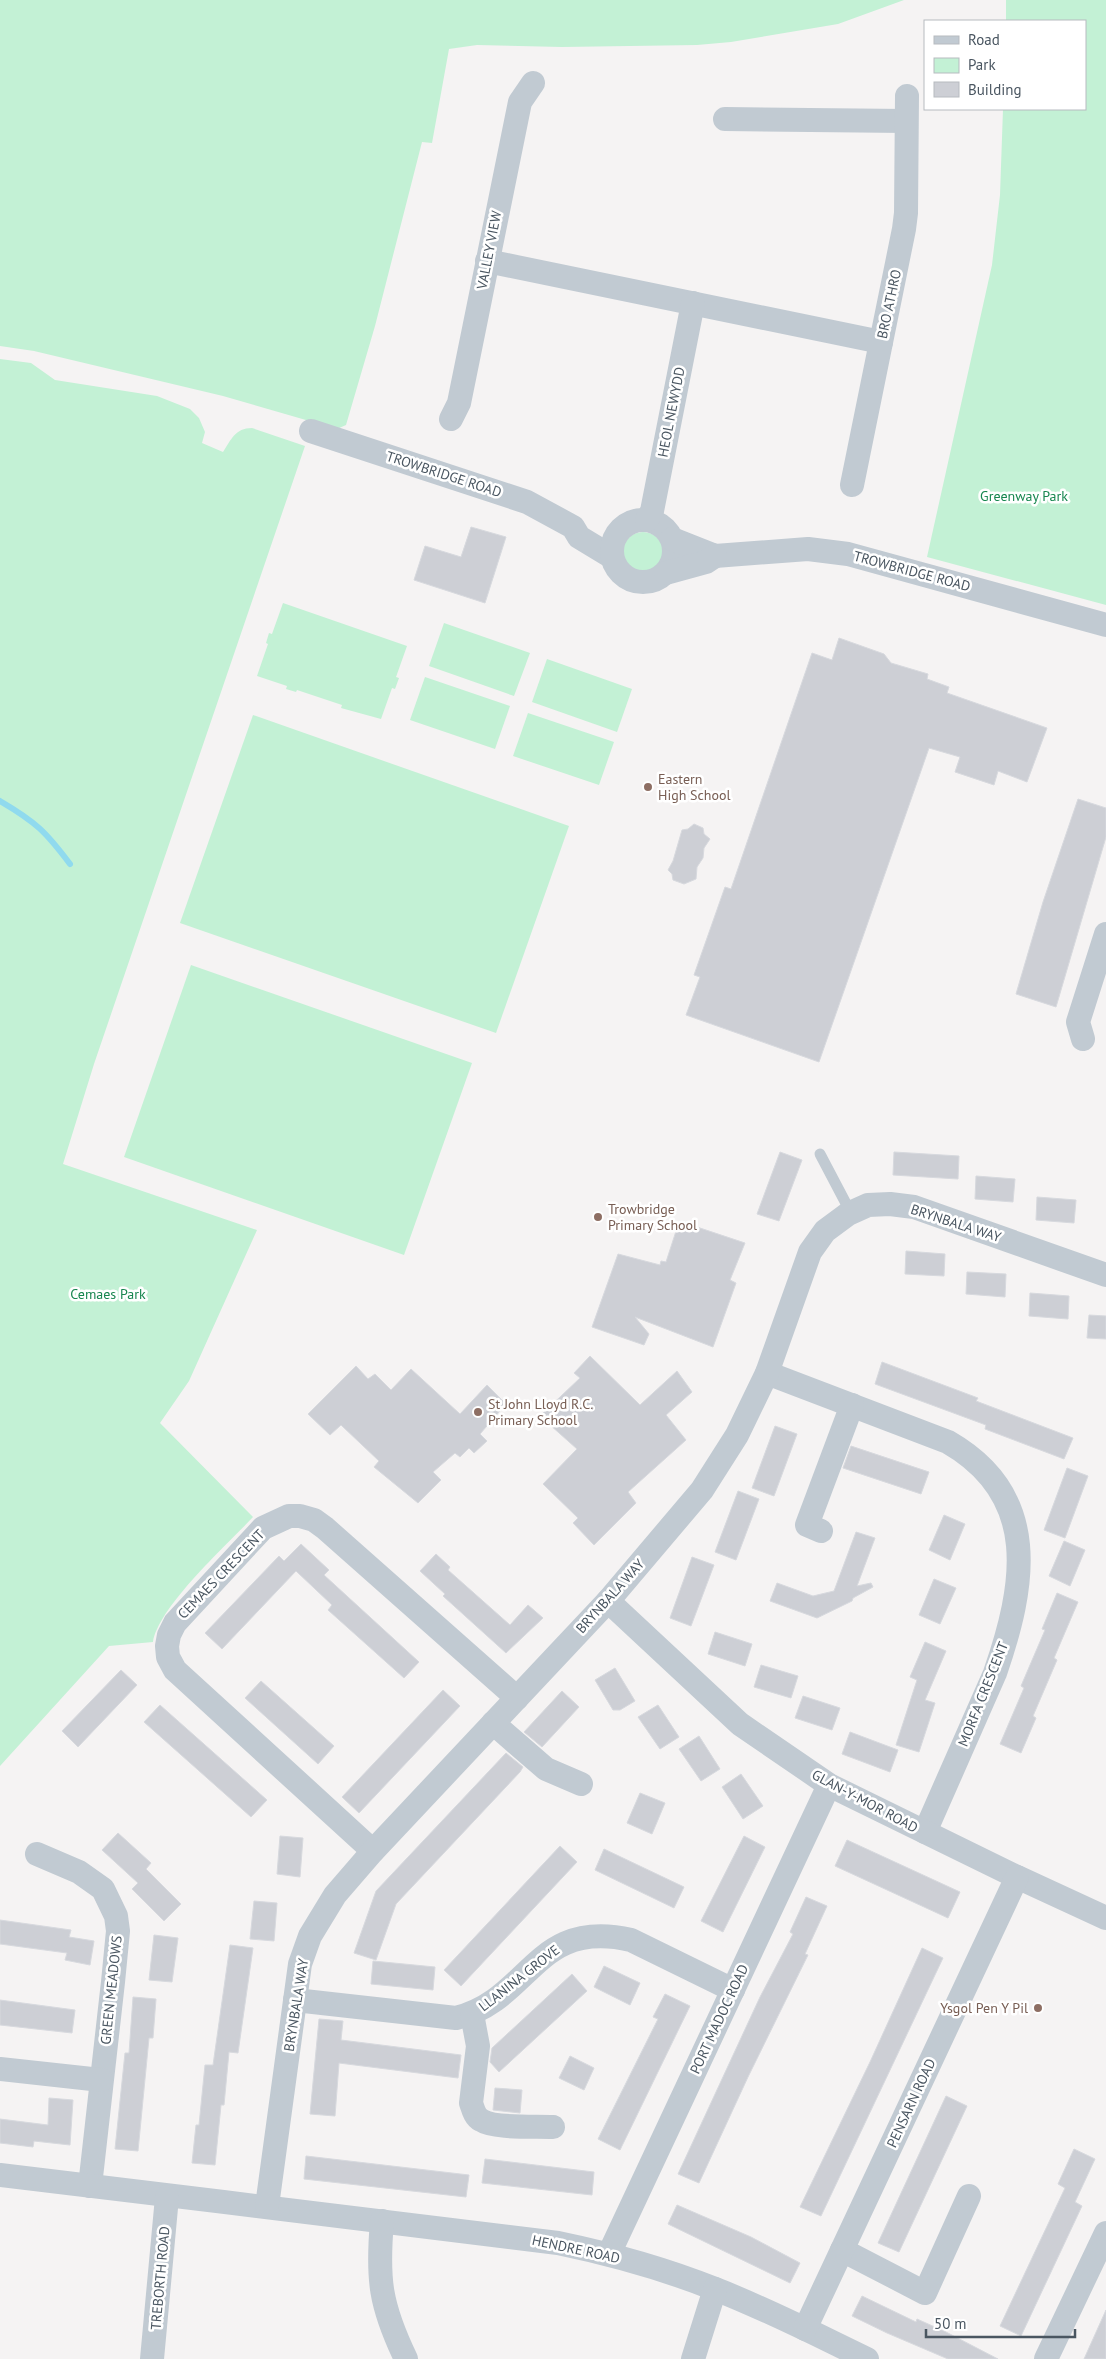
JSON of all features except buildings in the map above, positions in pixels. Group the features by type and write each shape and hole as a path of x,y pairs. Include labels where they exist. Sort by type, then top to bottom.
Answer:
{"street":[{"name":"VALLEY VIEW","path":"451,419 460,403 520,102 533,83"},
{"name":"BRO ATHRO","path":"852,484 906,213 907,96"},
{"path":"725,119 906,121"},
{"path":"487,261 881,342"},
{"name":"HEOL NEWYDD","path":"647,520 652,511 693,303"},
{"name":"TROWBRIDGE ROAD","path":"311,431 527,502 573,527 579,537 612,557 621,574 639,583 658,579 666,573 706,562 715,556"},
{"name":"TROWBRIDGE ROAD","path":"573,527 584,526 620,530 628,524 647,520 664,528 672,539 715,556 808,549 848,554 1106,625"},
{"path":"612,557 615,537 620,530"},
{"path":"666,573 674,556 675,548 672,539"},
{"path":"1083,1039 1078,1022 1106,934"},
{"name":"BRYNBALA WAY","path":"267,2206 294,2000 300,1964 310,1936 335,1895 372,1851 608,1601 702,1490 737,1435 767,1373 810,1252 825,1230 851,1213 868,1205 890,1204 914,1207 1106,1274"},
{"name":"MORFA CRESCENT","path":"767,1373 948,1442 978,1462 994,1481 1007,1502 1015,1522 1020,1544 1017,1594 1004,1647 995,1673 925,1832"},
{"path":"821,1531 807,1525 852,1405"},
{"name":"CEMAES CRESCENT","path":"372,1851 175,1670 168,1657 167,1646 169,1635 180,1615 263,1528 289,1516 300,1516 314,1520 325,1528 516,1698"},
{"name":"GLAN-Y-MOR ROAD","path":"608,1601 740,1724 829,1785 1016,1878 1106,1918"},
{"path":"494,1723 546,1769 581,1784"},
{"name":"PORT MADOC ROAD","path":"609,2254 829,1785"},
{"name":"GREEN MEADOWS","path":"37,1854 78,1872 103,1889 116,1916 118,1931 115,1965 90,2186"},
{"name":"PENSARN ROAD","path":"805,2329 1016,1878"},
{"name":"LLANINA GROVE","path":"294,2000 434,2018 456,2018 472,2014 504,1994 538,1961 555,1948 575,1938 594,1936 612,1936 631,1940 733,1990"},
{"path":"472,2014 478,2046 471,2103 474,2112 480,2120 491,2124 553,2127"},
{"path":"0,2068 101,2080"},
{"name":"HENDRE ROAD","path":"0,2175 167,2197 267,2206 558,2243 609,2254 715,2289 867,2359"},
{"path":"842,2250 925,2293 969,2196"},
{"name":"TREBORTH ROAD","path":"152,2359 167,2197"},
{"path":"382,2221 379,2279 388,2319 406,2359"},
{"path":"1046,2359 1106,2233"},
{"path":"693,2359 715,2289"}],"lane":[{"path":"820,1154 851,1213"}],"green space":[{"path":"0,0 904,0 838,24 731,42 697,45 562,47 477,45 449,49 432,143 422,142 375,326 346,425 337,429 223,396 34,351 0,346"},
{"name":"Greenway Park","path":"1006,0 1106,0 1106,605 927,557 992,265 1000,195 1003,110 1086,110 1086,20 1006,20"},
{"name":"Cemaes Park","path":"0,359 31,363 55,380 157,396 190,409 199,418 205,432 202,443 223,452 237,432 252,428 305,446 94,1064 63,1164 257,1230 189,1381 160,1423 253,1517 180,1594 158,1627 153,1642 109,1646 0,1766"},
{"path":"643,532 657,538 663,552 657,566 643,572 629,566 623,552 629,538"},
{"path":"283,603 407,646 396,677 399,678 395,689 392,688 381,719 341,708 342,705 297,690 296,692 286,689 287,686 257,676 268,644 266,643 269,633 272,634"},
{"path":"444,623 530,653 514,696 429,666"},
{"path":"547,659 632,689 617,732 532,702"},
{"path":"425,677 510,706 495,749 410,720"},
{"path":"528,713 614,742 599,785 513,756"},
{"path":"253,715 569,826 496,1033 180,923"},
{"path":"191,965 472,1063 404,1255 124,1157"}],"waterway":[{"path":"0,801 40,828 70,864"}],"place":[{"name":"Eastern High School","path":"648,787"},
{"name":"Trowbridge Primary School","path":"598,1217"},
{"name":"St John Lloyd R.C. Primary School","path":"478,1412"},
{"name":"Ysgol Pen Y Pil","path":"1038,2008"}]}
